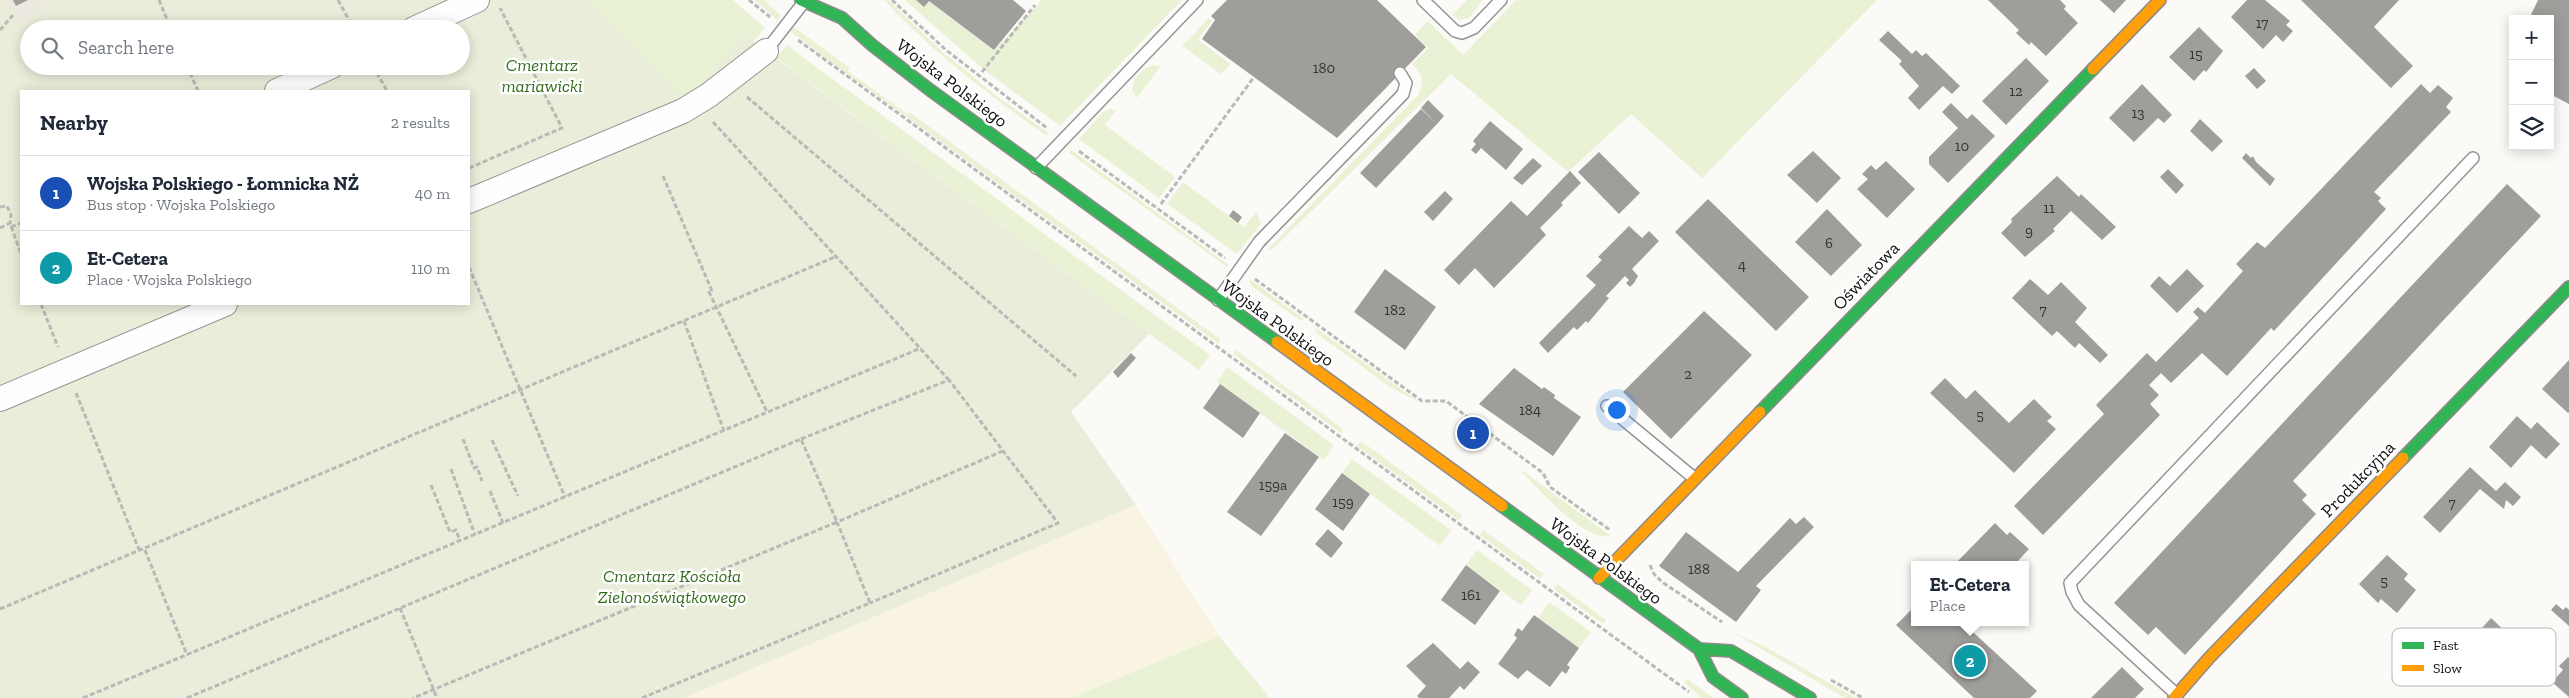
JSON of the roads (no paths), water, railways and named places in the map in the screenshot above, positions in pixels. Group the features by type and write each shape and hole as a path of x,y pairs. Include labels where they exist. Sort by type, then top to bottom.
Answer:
{"street":[{"path":"434,20 478,0"},
{"path":"836,0 842,18"},
{"name":"Oświatowa","path":"1599,578 2160,0"},
{"name":"Wojska Polskiego","path":"803,1 842,18 898,66 1036,168 1699,649 1713,677 1742,698"},
{"path":"470,201 697,104 766,51"},
{"path":"279,90 312,75"},
{"name":"Produkcyjna","path":"2176,697 2209,658 2569,287"},
{"path":"0,399 223,305"},
{"path":"1699,649 1731,651 1810,698"}],"lane":[{"path":"1036,168 1197,0"},
{"path":"1423,0 1455,31 1462,33 1474,28 1501,0"},
{"path":"766,51 803,1"},
{"path":"1218,300 1259,242 1403,94 1406,83 1400,73"},
{"path":"2176,697 2079,605 2070,584 2472,158"},
{"path":"1608,406 1694,478"}],"place":[{"name":"Wojska Polskiego - Łomnicka NŻ","path":"1473,433"},
{"name":"Et-Cetera","path":"1970,661"}],"park label":[{"name":"Cmentarz mariawicki","path":"542,75"},
{"name":"Cmentarz Kościoła Zielonoświątkowego","path":"672,586"}]}
